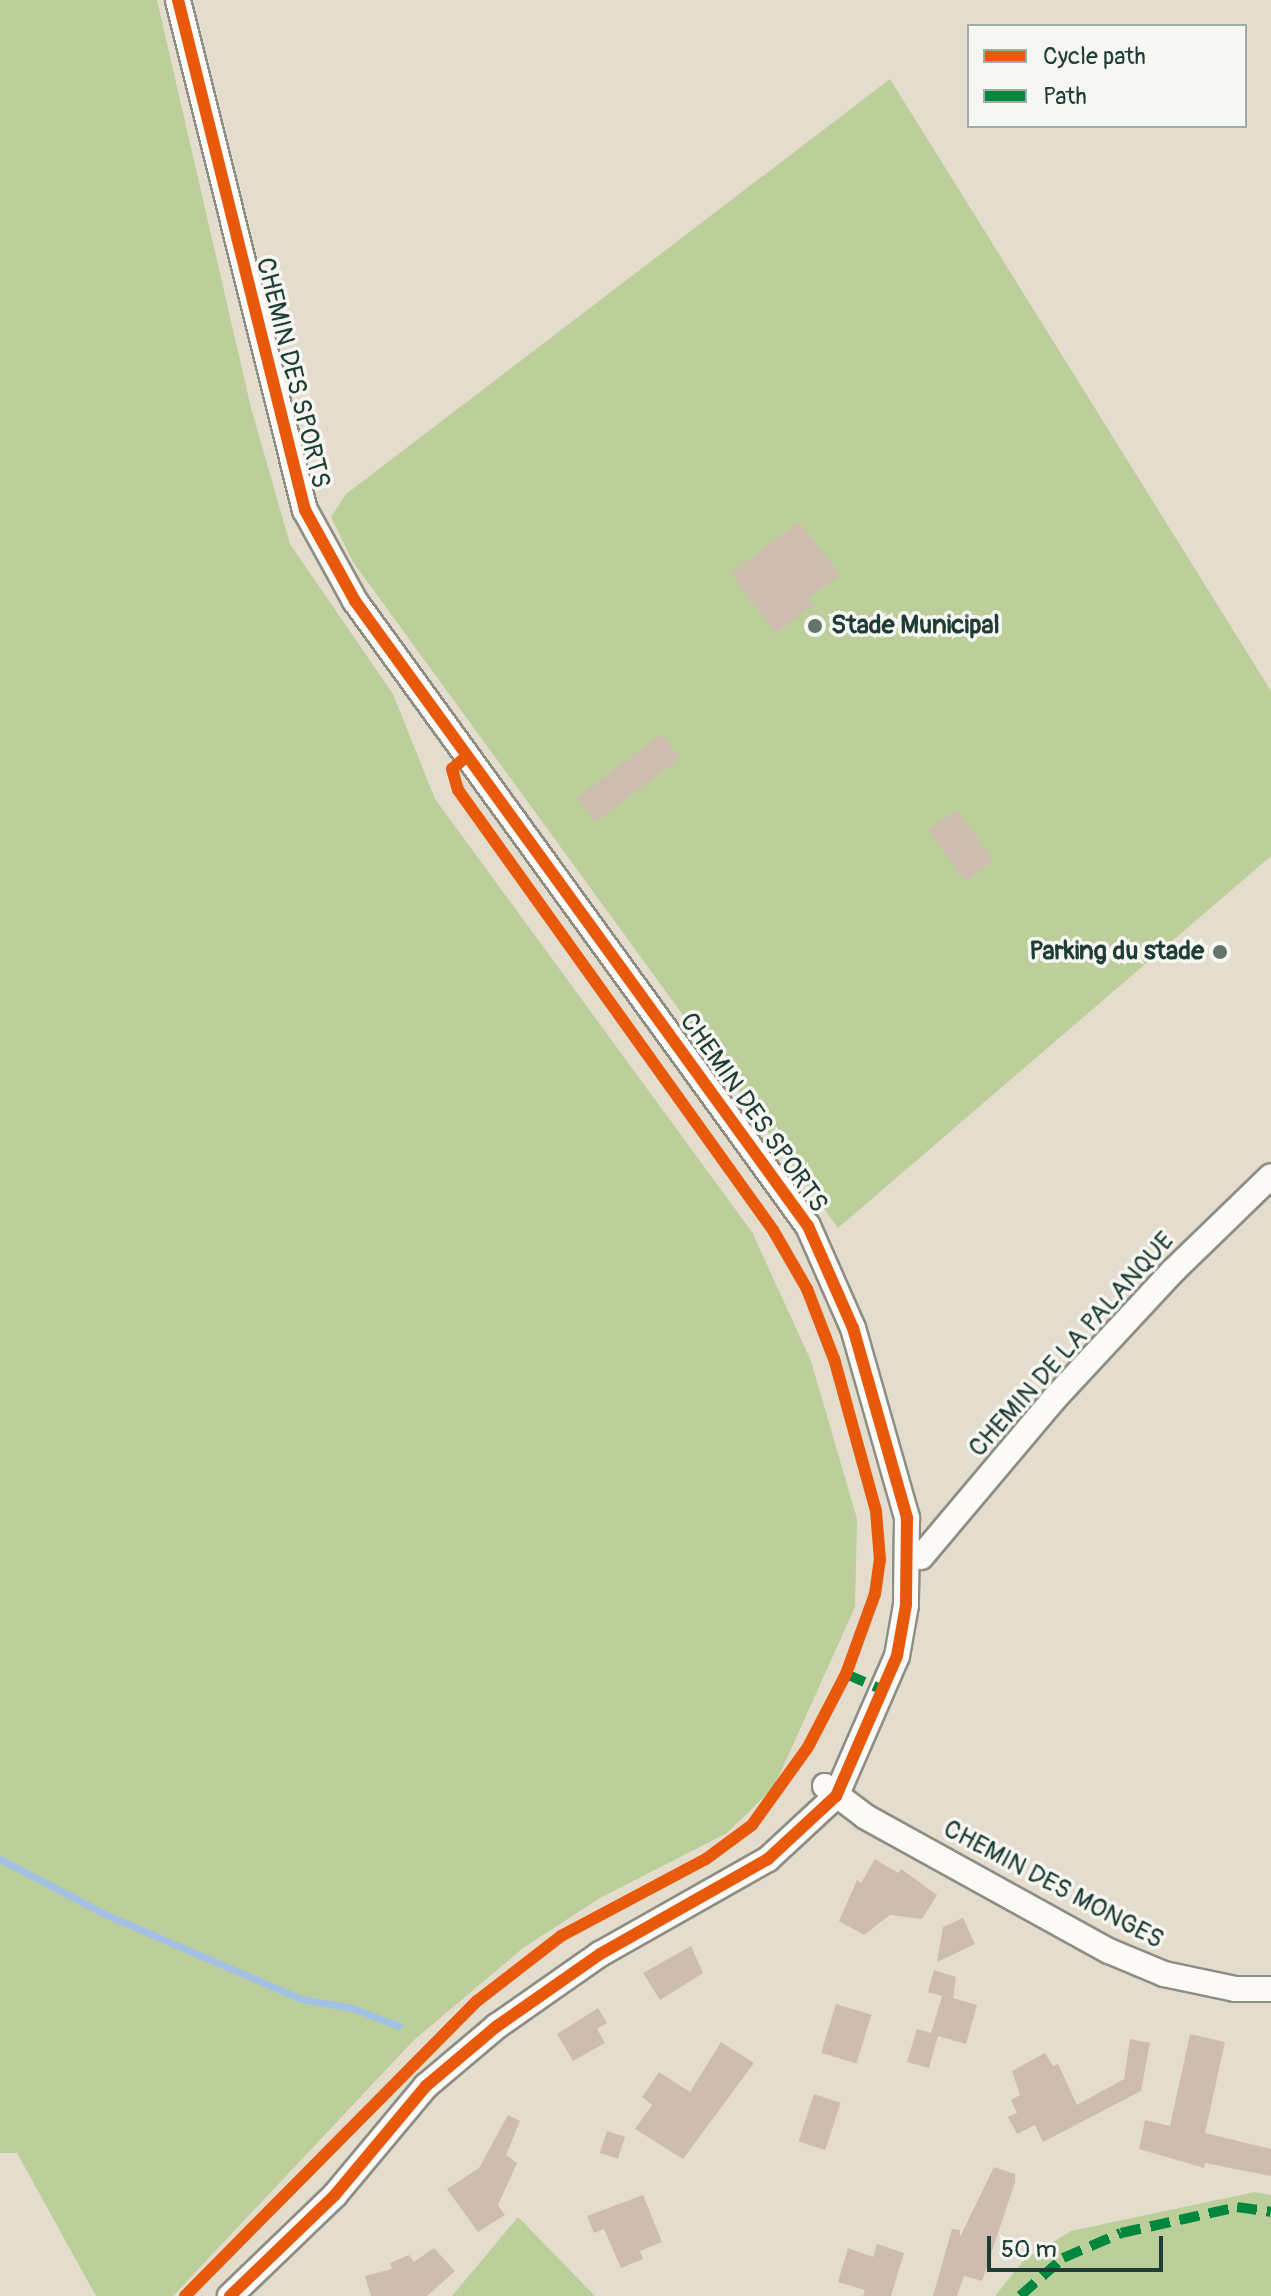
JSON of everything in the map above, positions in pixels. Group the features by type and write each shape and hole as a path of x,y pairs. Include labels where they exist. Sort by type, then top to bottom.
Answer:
{"street":[{"name":"CHEMIN DES SPORTS","path":"178,0 305,510 364,614 808,1226 853,1328 900,1483 907,1518 906,1605 831,1791 735,1876 600,1954 497,2026 426,2086 335,2195 230,2296"},
{"name":"CHEMIN DE LA PALANQUE","path":"921,1557 1054,1399 1173,1271 1271,1176"},
{"name":"CHEMIN DES MONGES","path":"831,1791 1109,1951 1164,1974 1235,1989 1271,1989"}],"green space":[{"path":"0,0 157,0 251,408 290,544 393,694 435,799 752,1232 811,1361 857,1519 855,1607 774,1787 727,1833 600,1898 523,1948 414,2040 173,2296 96,2296 17,2153 0,2153"},
{"name":"Stade Municipal","path":"890,79 1271,691 1271,856 838,1228 353,562 331,517 346,494"},
{"path":"1255,2192 1271,2195 1271,2296 995,2296 1024,2260 1071,2231"},
{"path":"518,2217 595,2296 452,2296"}],"building":[{"path":"799,522 840,575 809,598 814,604 776,633 731,574"},
{"path":"662,734 680,758 595,822 577,798"},
{"path":"956,810 993,861 966,881 928,830"},
{"path":"875,1859 898,1873 901,1869 937,1895 922,1919 890,1915 864,1935 839,1921 857,1880 861,1883"},
{"path":"963,1918 975,1944 937,1962 943,1927"},
{"path":"691,1946 703,1973 660,2000 643,1973"},
{"path":"934,1970 956,1977 953,1998 977,2005 966,2044 938,2036 929,2068 907,2062 917,2029 931,2033 942,1996 928,1992"},
{"path":"836,2004 871,2015 856,2064 821,2053"},
{"path":"598,2008 607,2023 597,2029 605,2043 573,2061 557,2034"},
{"path":"1190,2034 1225,2042 1205,2133 1271,2149 1271,2176 1205,2163 1204,2168 1139,2149 1145,2120 1170,2126"},
{"path":"1130,2039 1150,2043 1141,2091 1043,2142 1035,2125 1017,2134 1008,2117 1017,2113 1011,2100 1020,2095 1012,2071 1045,2053 1053,2066 1058,2064 1077,2105 1124,2079"},
{"path":"721,2042 754,2063 683,2159 635,2129 652,2105 642,2097 659,2072 690,2092"},
{"path":"814,2094 841,2103 825,2150 799,2142"},
{"path":"508,2115 520,2121 506,2155 517,2163 498,2205 505,2215 478,2232 447,2189 479,2168"},
{"path":"607,2131 625,2137 618,2159 600,2153"},
{"path":"994,2167 1015,2174 1015,2182 982,2281 964,2276 957,2296 933,2296 952,2229 960,2230 960,2237"},
{"path":"643,2195 662,2242 640,2251 643,2259 621,2268 604,2229 594,2233 587,2216"},
{"path":"877,2244 904,2253 891,2296 863,2296 865,2290 838,2282 848,2248 873,2257"},
{"path":"434,2248 455,2271 427,2296 371,2296 365,2276 392,2269 390,2263 409,2255 414,2262"}],"waterway":[{"path":"0,1859 107,1915 301,1999 352,2008 399,2026"}],"marked path":[{"path":"846,1674 883,1690"},
{"path":"1020,2296 1063,2258 1121,2233 1237,2207 1271,2212"}],"cycle path":[{"path":"178,0 305,510 355,601 808,1226 853,1328 907,1518 906,1605 897,1656 836,1796 768,1859 600,1954 497,2026 426,2086 335,2195 230,2296"},
{"path":"185,2296 477,2001 561,1936 706,1859 752,1825 808,1747 846,1674 875,1594 880,1560 876,1511 834,1359 807,1289 773,1230 458,790 452,769 467,756"}],"place":[{"name":"Stade Municipal","path":"815,626"},
{"name":"Parking du stade","path":"1220,952"}]}
